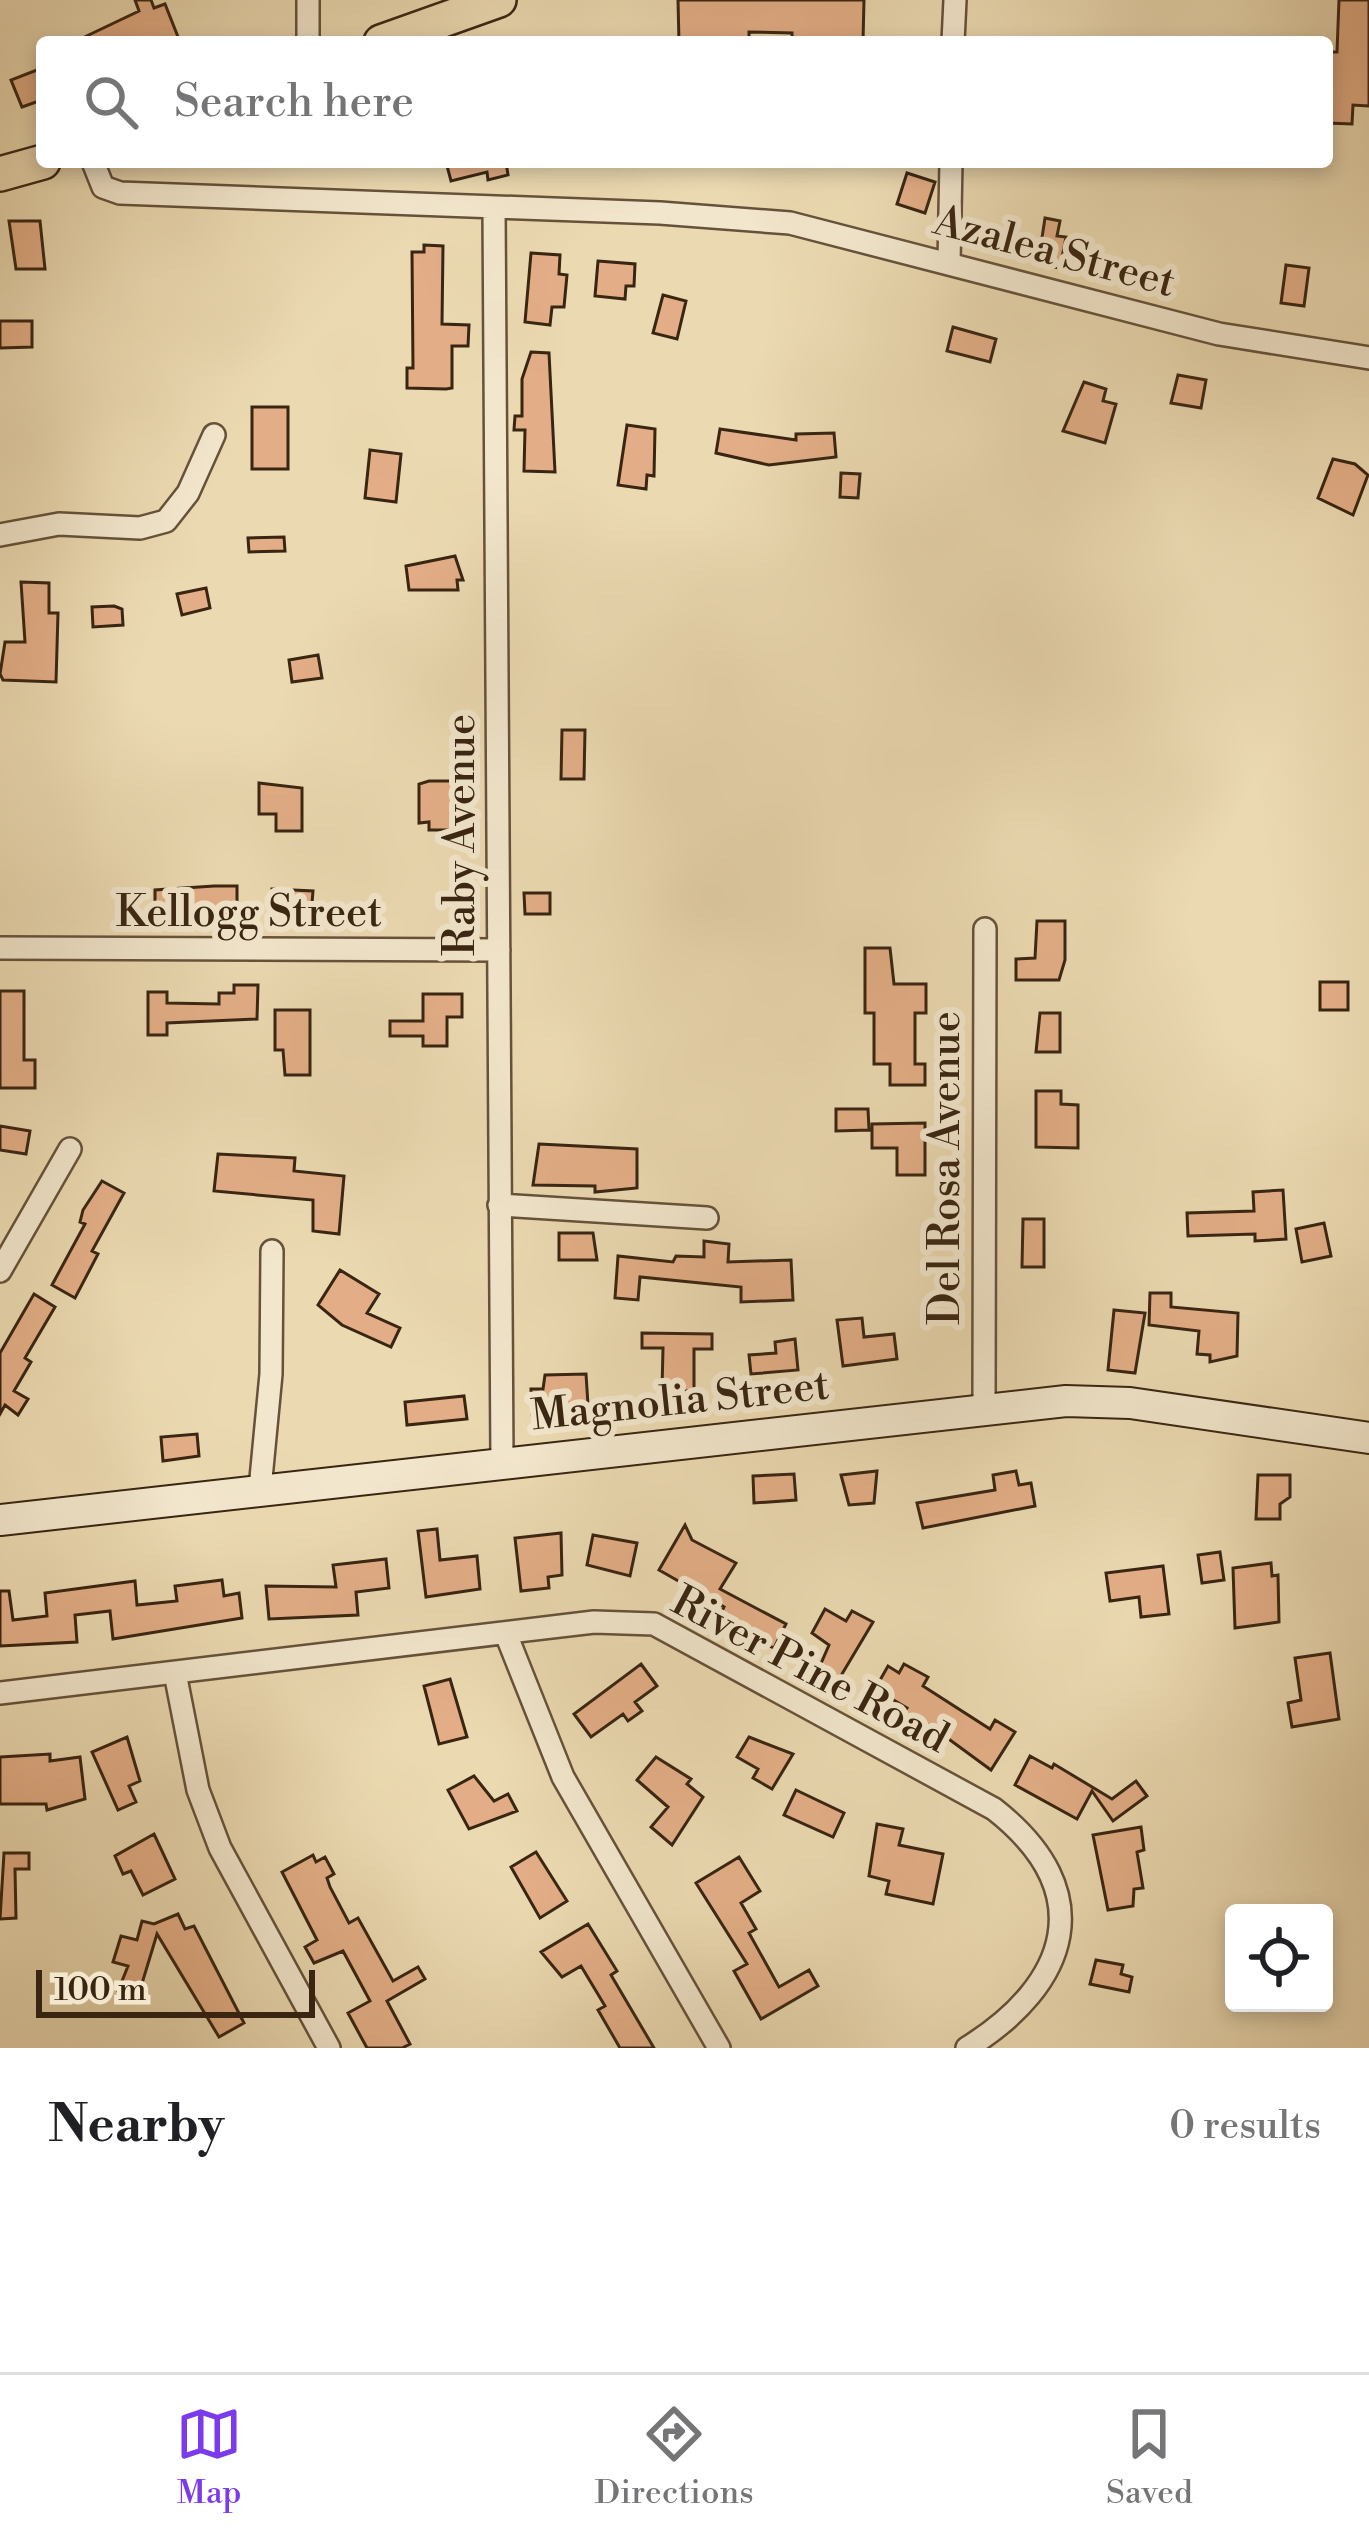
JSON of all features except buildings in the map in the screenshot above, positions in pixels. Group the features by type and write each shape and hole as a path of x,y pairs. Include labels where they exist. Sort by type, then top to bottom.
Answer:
{"main road":[{"path":"398,36 499,0"},
{"path":"0,174 36,164"}],"street":[{"path":"308,0 308,36"},
{"path":"953,36 955,0"},
{"name":"Azalea Street","path":"95,168 103,187 120,193 774,221 1219,334 1369,358"},
{"path":"949,262 951,168"},
{"name":"Raby Avenue","path":"494,208 502,1461"},
{"path":"0,535 59,524 157,525 179,508 214,435"},
{"name":"Del Rosa Avenue","path":"984,1408 985,928"},
{"name":"Kellogg Street","path":"0,948 499,950"},
{"path":"0,1271 70,1149"},
{"path":"499,1205 706,1219"},
{"path":"260,1489 271,1374 272,1251"},
{"name":"Magnolia Street","path":"0,1520 984,1408 1130,1403 1369,1438"},
{"name":"River Pine Road","path":"0,1693 594,1622 654,1624 994,1809 1018,1828 1053,1884 1058,1941 1050,1971 1025,2007 967,2048"},
{"path":"506,1634 563,1777 719,2048"},
{"path":"175,1673 197,1790 220,1848 329,2048"}]}
